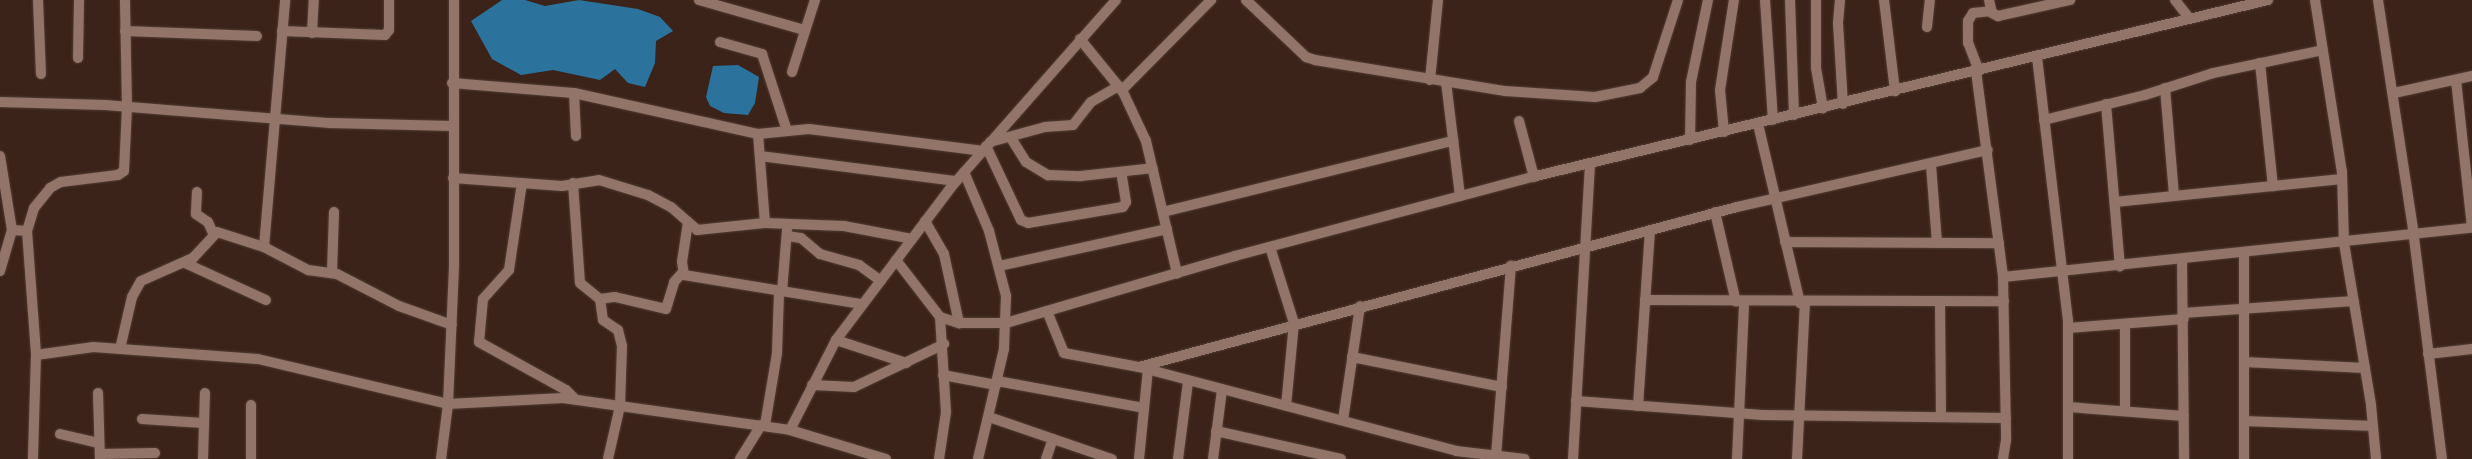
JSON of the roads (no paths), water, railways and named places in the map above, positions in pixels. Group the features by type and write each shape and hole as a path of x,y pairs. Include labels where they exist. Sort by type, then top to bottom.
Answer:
{"street":[{"path":"38,0 36,30 41,74"},
{"path":"78,58 79,0"},
{"path":"33,459 36,355 27,231 34,208 56,185 121,173 127,107 125,32 126,0"},
{"path":"264,247 285,0"},
{"path":"312,32 314,0"},
{"path":"282,31 385,35 389,30 390,0"},
{"path":"441,459 448,404 452,325 452,83 454,0"},
{"path":"699,0 804,30"},
{"path":"792,72 804,30 815,0"},
{"path":"452,83 574,93 758,134 809,129 986,146 1045,128 1073,125 1090,102 1121,88 1211,0"},
{"path":"1246,0 1311,59 1430,80 1505,91 1594,97 1640,88 1653,78 1678,0"},
{"path":"1430,80 1438,0"},
{"path":"1690,140 1691,82 1708,0"},
{"path":"1724,132 1720,90 1734,0"},
{"path":"1765,0 1773,120"},
{"path":"1790,0 1794,115"},
{"path":"1816,0 1816,68 1823,108"},
{"path":"1840,0 1838,23 1843,104"},
{"path":"1884,0 1895,91"},
{"path":"1927,27 1930,0"},
{"path":"1989,0 1991,11"},
{"path":"2003,459 2006,418 2003,277 1978,71 1968,43 1968,21 1973,13 1991,11 1998,16 2029,5 2070,0"},
{"path":"2175,0 2190,19"},
{"path":"940,317 959,323 1006,323 1270,247 1534,177 1843,104 2268,0"},
{"path":"2315,0 2342,179 2344,243 2365,368 2376,459"},
{"path":"2378,0 2394,93 2414,235 2442,459"},
{"path":"790,430 836,340 862,304 956,181 1080,39 1109,2"},
{"path":"125,32 257,36"},
{"path":"1080,39 1121,88 1146,141 1178,273"},
{"path":"720,42 762,54 787,131"},
{"path":"2044,120 2260,63 2323,50"},
{"path":"2037,57 2063,271 2068,328 2068,459"},
{"path":"2260,63 2273,186"},
{"path":"2394,93 2472,76"},
{"path":"2003,277 2244,254 2472,227 2469,171 2456,80"},
{"path":"1446,82 1460,196"},
{"path":"2164,88 2174,196"},
{"path":"574,93 576,136"},
{"path":"0,102 127,107 274,118 452,126"},
{"path":"2106,104 2120,266"},
{"path":"1519,121 1534,177"},
{"path":"1758,124 1785,242 1802,303 1797,459"},
{"path":"758,134 765,223"},
{"path":"1012,138 1026,162 1042,174 1082,176 1153,168"},
{"path":"1163,212 1453,141"},
{"path":"986,146 1021,220 1028,223 1123,206 1126,202 1121,172"},
{"path":"1144,368 1294,323 1715,212 1931,165 1988,150"},
{"path":"0,156 12,230 1,267"},
{"path":"760,156 956,181"},
{"path":"1573,459 1590,164"},
{"path":"1931,165 1938,243"},
{"path":"964,172 999,266 1006,323 996,383 978,459"},
{"path":"453,178 562,186 598,180 630,189 670,207 701,231 765,223 844,226 912,239"},
{"path":"2115,202 2342,179"},
{"path":"522,183 509,270 483,299 479,342 566,390 576,400"},
{"path":"573,183 580,283 600,299 604,322 616,328 620,336 620,406 608,459"},
{"path":"197,192 196,214 208,222 213,233"},
{"path":"332,272 334,212"},
{"path":"1715,212 1740,302 1740,414 1737,459"},
{"path":"925,221 944,254 959,323"},
{"path":"600,299 615,297 666,308 674,282 682,273 688,222"},
{"path":"740,459 763,425 777,353 788,224"},
{"path":"999,266 1167,229"},
{"path":"12,230 27,231"},
{"path":"1638,406 1650,230"},
{"path":"120,349 132,297 141,281 193,258 213,233 222,232 264,247 308,270 332,272 399,306 452,325"},
{"path":"787,236 801,238 820,254 859,265 881,280"},
{"path":"1785,242 1999,243"},
{"path":"1270,247 1294,323 1286,406"},
{"path":"2244,254 2244,459"},
{"path":"896,260 940,317 944,344 943,376 946,412 939,459"},
{"path":"2182,260 2184,316 2184,459"},
{"path":"185,262 266,300"},
{"path":"1496,456 1511,266"},
{"path":"682,273 781,292 862,304"},
{"path":"1645,300 1802,303 2004,301"},
{"path":"2068,328 2125,324 2184,316 2244,312 2354,301"},
{"path":"1940,302 1941,417"},
{"path":"1343,420 1360,306"},
{"path":"1047,312 1061,351 1144,368 1188,382 1343,420 1455,455 1496,456 1525,459"},
{"path":"2125,324 2125,410"},
{"path":"836,340 906,363"},
{"path":"812,385 854,387 944,344"},
{"path":"36,355 93,347 258,359 448,404 576,400 763,425 790,430 870,457 886,459"},
{"path":"2428,354 2472,349"},
{"path":"1352,357 1502,387"},
{"path":"2244,362 2365,368"},
{"path":"1138,459 1144,408 1144,368"},
{"path":"943,376 996,383 1144,408"},
{"path":"1178,459 1188,382"},
{"path":"1213,459 1222,390"},
{"path":"98,393 98,443 100,456 155,453"},
{"path":"203,459 205,393"},
{"path":"1576,400 1740,414 2006,418"},
{"path":"251,405 251,459"},
{"path":"2068,407 2125,410 2151,416 2184,416"},
{"path":"989,417 1112,459"},
{"path":"142,419 203,423"},
{"path":"2244,421 2373,426"},
{"path":"1216,431 1341,459"},
{"path":"60,434 98,443"},
{"path":"1046,459 1053,439"}],"water":[{"path":"502,0 525,0 545,6 579,0 638,9 660,17 673,31 656,41 655,63 645,87 628,83 615,69 600,80 553,70 521,75 492,59 471,21"},
{"path":"738,65 759,77 755,103 748,115 724,113 710,106 706,97 713,66"}]}
